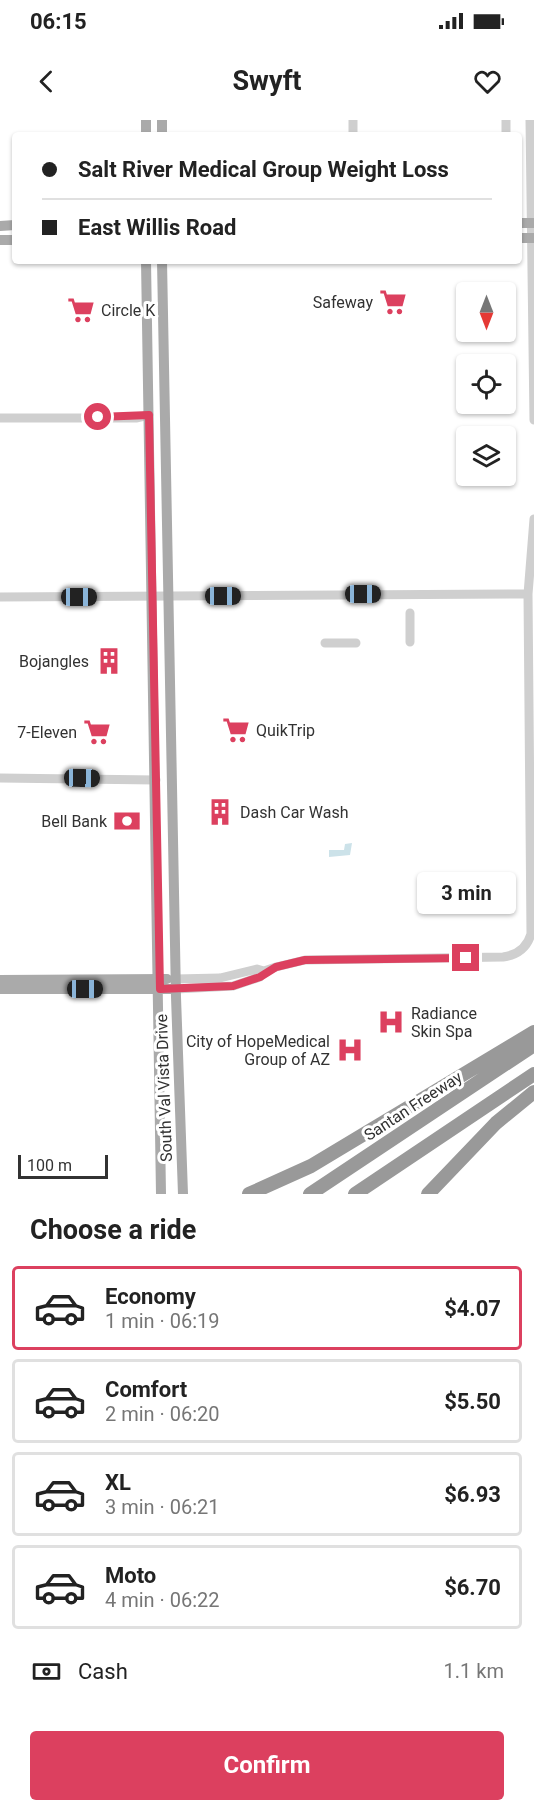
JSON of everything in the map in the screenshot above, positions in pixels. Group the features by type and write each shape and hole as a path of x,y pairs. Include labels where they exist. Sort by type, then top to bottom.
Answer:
{"highway":[{"path":"249,1194 311,1166 534,1032"},
{"name":"Santan Freeway","path":"310,1194 534,1045"},
{"path":"355,1194 534,1074"},
{"path":"428,1194 496,1123 534,1092"}],"main road":[{"name":"South Val Vista Drive","path":"146,264 160,984 161,1194"},
{"name":"South Val Vista Drive","path":"162,264 167,597 183,1194"},
{"path":"149,415 164,415"},
{"path":"156,780 172,780"},
{"path":"0,980 176,984"},
{"path":"0,990 160,984"}],"street":[{"path":"530,120 534,420"},
{"path":"0,418 136,418 149,415"},
{"path":"176,984 233,986 260,977 264,972 305,960 503,957 513,955 525,948 531,934 528,594 534,519"},
{"path":"0,597 528,594"},
{"path":"410,613 410,642"},
{"path":"325,643 356,643"},
{"path":"0,778 156,780"}],"water":[{"path":"352,843 350,855 329,857 329,850 344,850 345,844"}],"place":[{"name":"Safeway","path":"393,302"},
{"name":"Circle K","path":"81,310"},
{"name":"Bojangles","path":"109,661"},
{"name":"QuikTrip","path":"236,730"},
{"name":"7-Eleven","path":"97,732"},
{"name":"Dash Car Wash","path":"220,812"},
{"name":"Bell Bank","path":"127,821"},
{"name":"Radiance Skin Spa","path":"391,1022"},
{"name":"City of HopeMedical Group of AZ","path":"350,1050"}],"route":[{"path":"98,417 136,418 149,415 160,989 205,989 233,986 260,977 264,972 293,961 359,958 466,958"}]}
